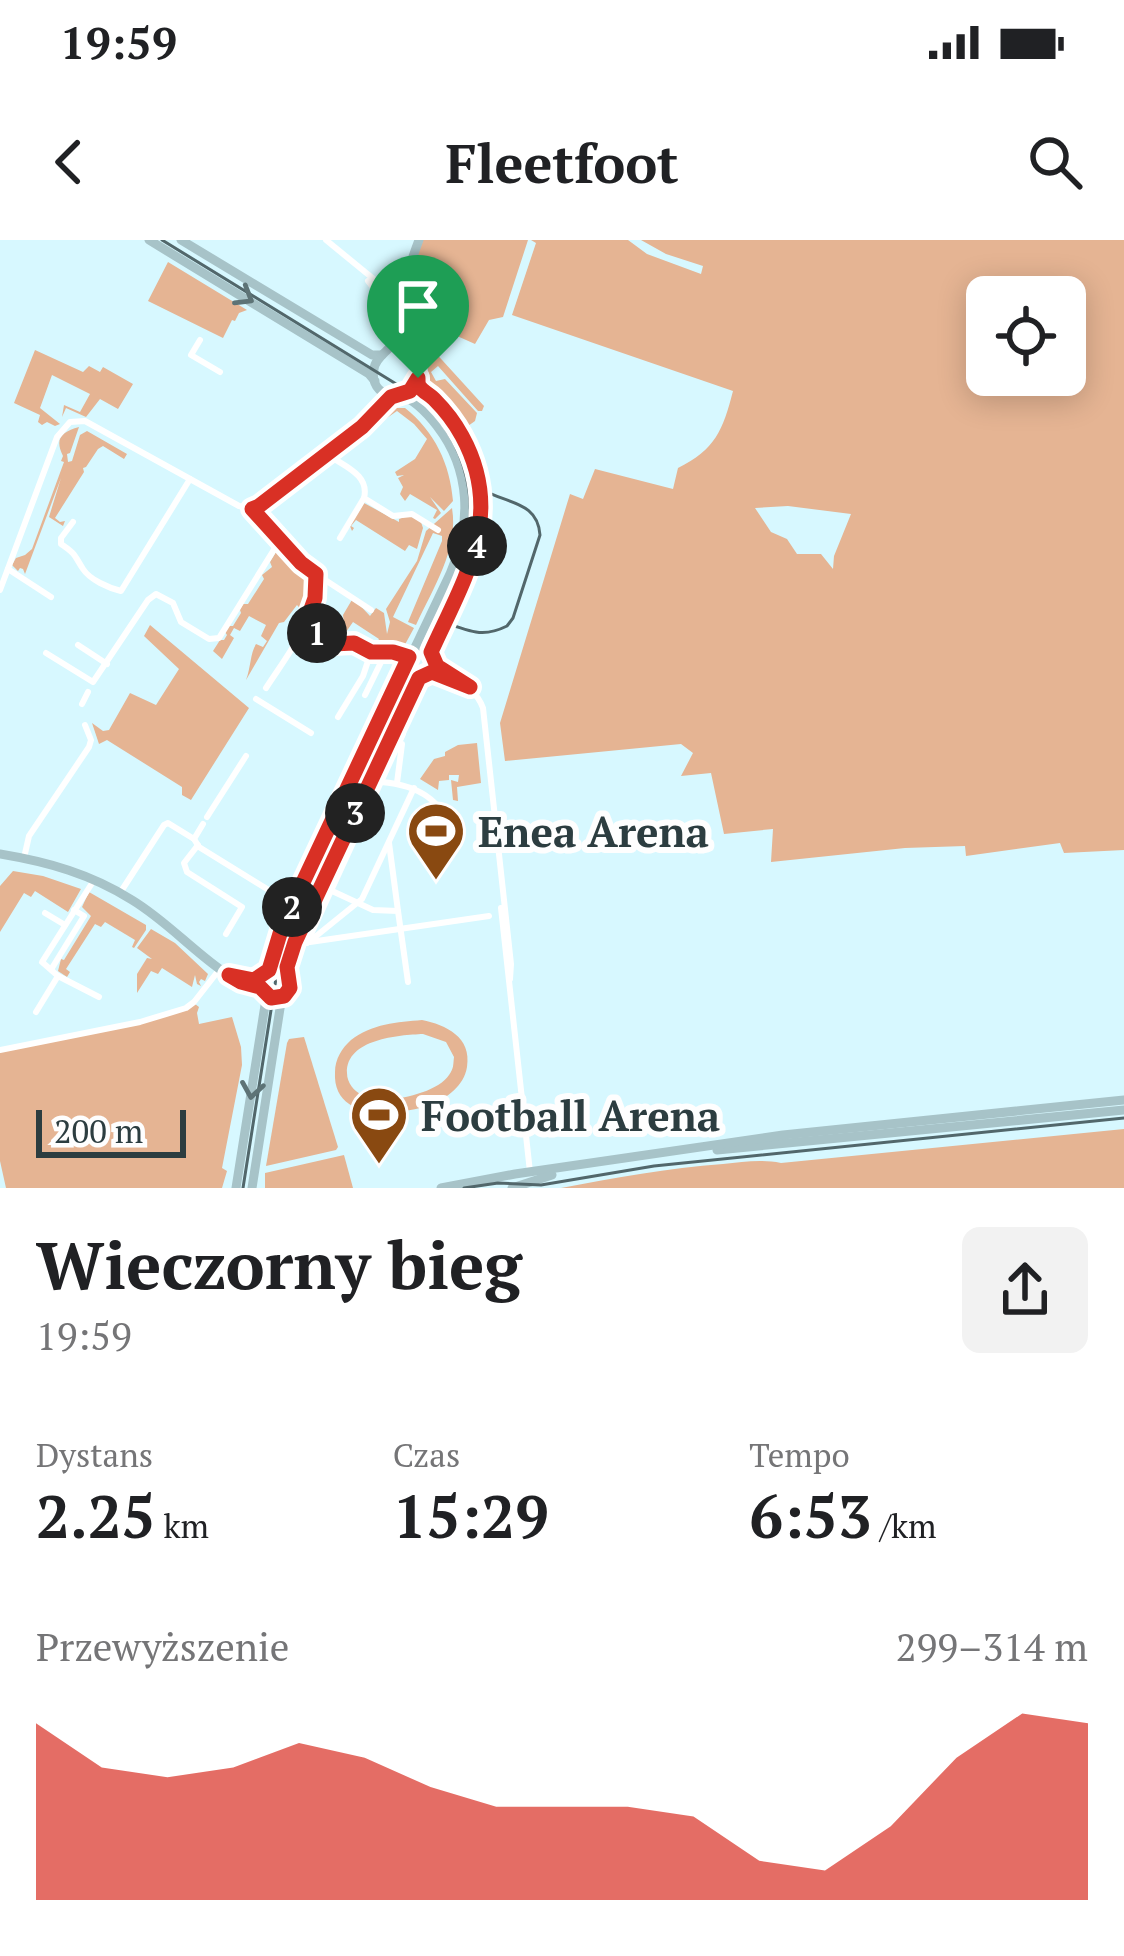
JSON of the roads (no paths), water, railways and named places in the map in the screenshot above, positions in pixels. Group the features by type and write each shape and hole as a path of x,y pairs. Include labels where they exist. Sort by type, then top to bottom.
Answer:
{"main road":[{"path":"149,240 422,409 447,440 466,506 456,561 292,905 261,981 266,1006 236,1188"},
{"path":"181,240 373,356 404,352"},
{"path":"377,385 374,367 391,346 393,303 417,240"},
{"path":"252,1188 280,1008 291,987 289,961 418,680 432,668 432,656 475,554 480,528 476,472 465,442 444,410 419,386 416,364 398,347 393,303"},
{"path":"398,396 410,391 418,378"},
{"path":"410,656 422,650 432,656"},
{"path":"410,656 412,672 425,674"},
{"path":"0,854 56,865 120,892 224,972 275,998 284,996"},
{"path":"224,972 254,980 278,968 288,974"},
{"path":"1076,1111 1124,1100"},
{"path":"441,1188 753,1143 1124,1110"},
{"path":"515,1186 627,1161 753,1143"}],"street":[{"path":"326,240 393,303"},
{"path":"200,340 191,355 220,372"},
{"path":"208,365 213,355"},
{"path":"369,420 381,398 377,385"},
{"path":"252,509 369,420 389,398 398,396"},
{"path":"0,590 60,431 80,419 252,509 301,563 370,610"},
{"path":"327,454 362,478 366,490 340,538"},
{"path":"73,522 62,544 77,555 88,574 117,592 123,590 190,479"},
{"path":"364,498 393,516 412,514 438,530"},
{"path":"422,535 428,524"},
{"path":"46,653 93,682 154,595 173,603 182,622 209,639 219,638 280,541"},
{"path":"8,569 51,597"},
{"path":"311,733 263,706 261,696 305,626 315,598 316,574"},
{"path":"305,626 333,644 354,643 371,652 410,656"},
{"path":"78,645 107,664"},
{"path":"338,717 363,676 371,652"},
{"path":"365,695 385,654"},
{"path":"432,656 437,666 470,687 481,700 484,714 530,1172"},
{"path":"425,674 432,672 470,687"},
{"path":"82,704 88,692"},
{"path":"24,859 29,836 89,747 86,725"},
{"path":"307,943 403,734 397,783"},
{"path":"226,934 242,907 187,872 184,863 246,756"},
{"path":"381,782 414,788 432,799 448,821 452,840"},
{"path":"307,943 362,899 414,788"},
{"path":"120,892 166,823 292,905"},
{"path":"389,842 408,982"},
{"path":"94,880 42,962 99,997"},
{"path":"330,890 380,911 398,911"},
{"path":"52,968 83,916 74,910"},
{"path":"45,913 65,926"},
{"path":"307,943 489,916"},
{"path":"0,1050 186,1008 224,972"},
{"path":"36,1012 58,976"},
{"path":"530,1172 542,1177"},
{"path":"515,1186 530,1172"}],"tram line":[{"path":"162,240 419,398 460,456 470,500 459,569 284,943 243,1188"},
{"path":"427,638 444,625 484,633 507,626 540,535 530,511 484,490 465,469"},
{"path":"464,1188 498,1183 541,1185 654,1166 1124,1118"}],"place":[{"name":"Enea Arena","path":"436,882"},
{"name":"Football Arena","path":"379,1166"}]}
